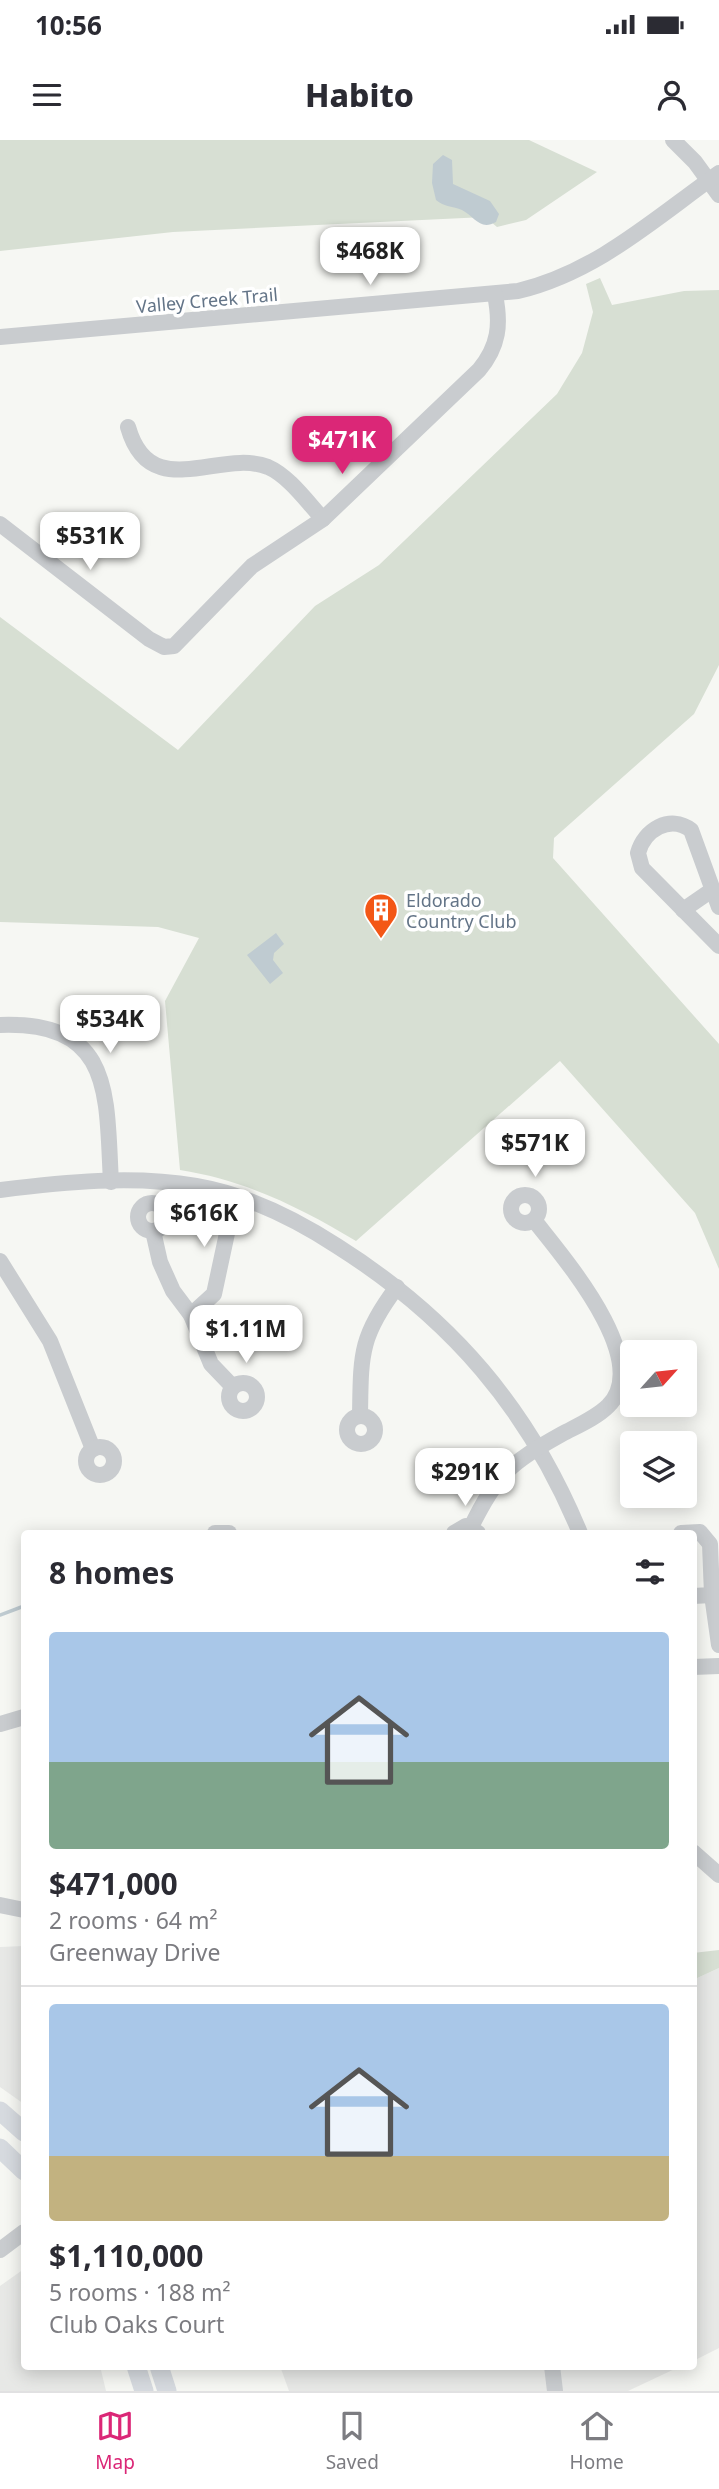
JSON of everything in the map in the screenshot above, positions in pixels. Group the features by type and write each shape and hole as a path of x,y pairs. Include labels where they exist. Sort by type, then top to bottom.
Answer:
{"main road":[{"path":"0,2111 21,2129"},
{"path":"0,2148 21,2168"},
{"path":"137,2370 144,2391"},
{"path":"160,2370 167,2391"}],"street":[{"path":"673,140 714,176 719,195"},
{"name":"Valley Creek Trail","path":"0,337 495,295 548,284 585,268 714,176"},
{"path":"0,524 149,639 170,647 184,639 259,560 323,519 484,363 493,350 499,329 495,295"},
{"path":"128,427 138,452 152,463 167,468 254,464 271,468 323,519"},
{"path":"719,907 694,834 678,824 658,827 641,843 638,858 645,873 719,946"},
{"path":"682,910 712,890"},
{"path":"0,1025 45,1026 68,1037 88,1055 98,1072 106,1096 111,1182"},
{"path":"0,1190 111,1182 173,1183 235,1196 274,1210 311,1230 397,1287 476,1361 539,1447 579,1530"},
{"path":"191,1315 214,1294 235,1196"},
{"path":"458,1530 461,1527 474,1530 495,1482 539,1447 609,1405 617,1394 621,1370 617,1352 595,1304 571,1267 534,1220"},
{"path":"153,1231 167,1280 191,1315 207,1357 233,1387"},
{"path":"0,1261 50,1341 93,1449"},
{"path":"360,1416 361,1366 365,1339 373,1321 397,1287"},
{"path":"697,1532 708,1540 719,1645"},
{"path":"697,1596 712,1595"},
{"path":"697,1667 719,1666"},
{"path":"0,1724 21,1718"},
{"path":"697,1856 719,1875"},
{"path":"0,1905 21,1909"},
{"path":"0,2250 21,2234"},
{"path":"552,2370 555,2391"}],"shaded area":[{"path":"0,140 529,140 597,172 526,220 497,227 485,217 173,232 0,251"},
{"path":"443,155 452,160 453,184 490,201 499,214 496,222 482,224 462,210 436,200 432,183 433,164"},
{"name":"Eldorado Country Club","path":"600,278 612,305 684,291 719,290 719,665 694,714 554,838 553,858 719,1044 719,1269 695,1213 560,1061 356,1241 314,1217 250,1188 180,1170 165,1001 199,938 158,927 0,922 0,617 178,750 315,606 379,565 557,394 582,353 593,312 586,284"},
{"path":"276,933 284,944 274,953 273,960 283,973 270,984 247,955"},
{"path":"21,1946 21,2102 0,2087 0,1947"},
{"path":"719,1950 719,1968 697,1978 697,1953"},
{"path":"719,1968 719,2348 697,2359 697,1978"},
{"path":"21,2271 21,2370 101,2370 106,2391 0,2391 0,2286"},
{"path":"281,2370 673,2370 628,2391 289,2391"}],"waterway":[{"path":"0,1615 21,1607"}],"place":[{"name":"Eldorado Country Club","path":"381,940"}]}
